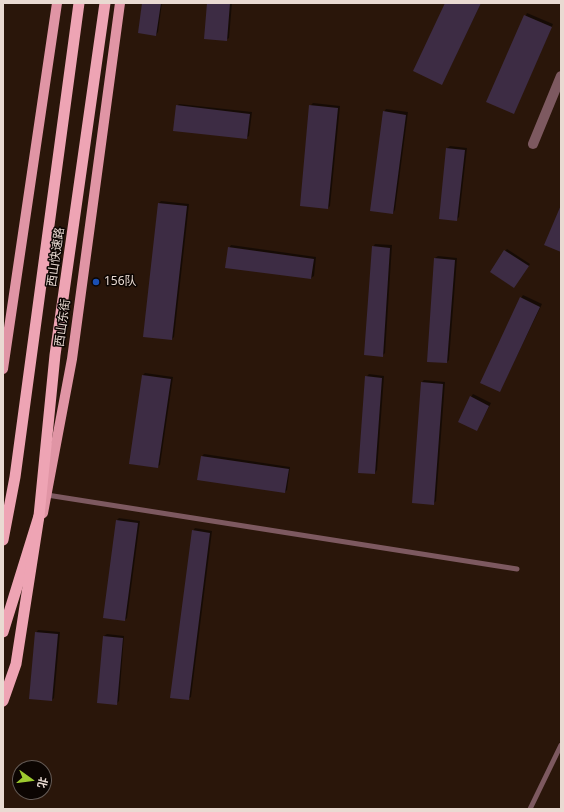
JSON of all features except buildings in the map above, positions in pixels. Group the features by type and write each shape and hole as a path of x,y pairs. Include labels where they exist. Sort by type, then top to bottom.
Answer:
{"highway":[{"name":"西山快速路","path":"15,477 79,3"},
{"name":"西山快速路","path":"39,516 55,354 105,3"},
{"path":"3,514 15,477"},
{"path":"3,540 15,477"},
{"path":"3,632 39,516"},
{"path":"3,701 16,664 39,516"}],"main road":[{"path":"3,369 58,3"},
{"name":"西山东街","path":"3,641 38,537 72,359 120,3"}],"street":[{"path":"533,144 561,76"}],"lane":[{"path":"47,495 517,569"},
{"path":"530,809 561,745"}],"place":[{"name":"156队","path":"96,282"}]}
